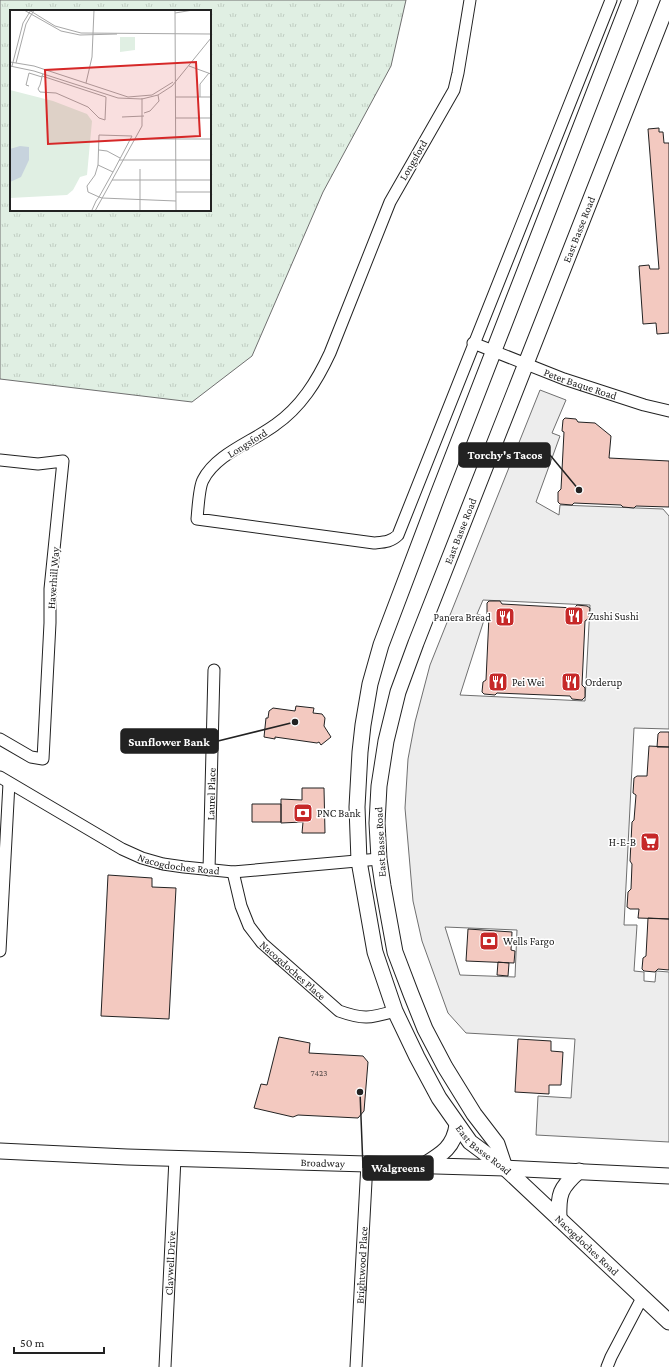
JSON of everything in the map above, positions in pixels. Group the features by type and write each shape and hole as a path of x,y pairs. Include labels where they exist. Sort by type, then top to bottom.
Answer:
{"main road":[{"name":"East Basse Road","path":"505,1168 470,1142 457,1125 439,1098 395,1011 375,952 359,860 357,807 360,752 370,684 381,645 630,0"},
{"name":"East Basse Road","path":"505,1168 497,1144 474,1114 445,1068 425,1029 395,952 379,859 377,823 379,786 386,741 398,692 416,643 669,0"},
{"path":"424,1165 444,1152 452,1143 457,1125"},
{"name":"Broadway","path":"0,1151 505,1168 669,1176"},
{"name":"Nacogdoches Road","path":"505,1168 669,1322"},
{"path":"559,1219 558,1204 560,1193 567,1182 578,1171"}],"street":[{"name":"Longsford","path":"470,0 454,90 390,202 330,353 320,373 304,397 289,414 275,425 215,463 202,481 197,519 374,543 388,542 394,539 402,526 473,343 611,0"},
{"path":"473,343 494,352"},
{"name":"Peter Baque Road","path":"494,352 564,379 644,405 669,411"},
{"name":"Haverhill Way","path":"0,460 38,464 63,461 50,589 50,623 43,759 31,757 0,739"},
{"name":"Laurel Place","path":"209,870 214,670"},
{"path":"0,951 4,780"},
{"name":"Nacogdoches Road","path":"4,780 122,850 162,864 184,868 233,872 379,859"},
{"name":"Nacogdoches Place","path":"233,872 241,906 249,926 254,933 262,943 339,1011 360,1018 372,1018 395,1011"},
{"name":"Claywell Drive","path":"165,1367 175,1158"},
{"name":"Brightwood Place","path":"356,1367 367,1164"},
{"path":"607,1367 642,1298"}],"green space":[{"path":"0,0 406,0 391,66 323,192 252,356 192,402 0,379"}],"shaded area":[{"path":"540,390 566,400 552,433 560,436 536,502 559,515 560,505 663,509 669,516 669,729 634,728 624,925 637,925 634,971 644,972 644,981 655,982 656,971 669,972 669,1142 536,1135 538,1096 571,1098 575,1039 466,1033 448,1013 422,941 413,901 405,808 408,759 415,722 430,665","holes":["483,600 590,605 585,701 460,695 485,617 477,614","445,927 517,930 515,977 460,975"]}],"building":[{"path":"659,128 659,132 663,132 664,143 669,143 669,333 657,334 656,323 643,324 639,266 649,265 650,269 659,269 648,129"},
{"path":"565,418 576,419 578,422 595,423 611,436 609,458 669,461 669,507 636,506 634,508 623,507 621,505 574,503 572,505 560,504 558,502 558,492 561,489 564,432 562,431 563,420"},
{"path":"489,601 500,601 502,604 574,608 577,605 587,606 590,608 589,618 585,621 582,685 585,688 585,697 582,700 572,699 570,696 497,693 495,695 484,694 482,692 483,682 486,680 489,616 487,614 487,603"},
{"path":"296,706 314,708 313,713 322,714 325,718 324,726 331,737 321,745 319,742 264,737 266,718 268,718 269,711 273,708 295,711"},
{"path":"660,732 669,732 669,747 657,747 658,734"},
{"name":"H-E-B","path":"649,746 669,747 669,919 638,918 639,909 630,909 627,907 628,892 631,889 632,864 630,861 632,822 634,820 636,795 633,793 634,778 637,776 647,776"},
{"name":"PNC Bank","path":"302,788 324,788 325,833 302,833 303,822 281,823 281,799 302,800"},
{"path":"252,804 281,804 281,822 252,822"},
{"path":"108,875 152,878 152,887 176,888 169,1019 101,1016"},
{"path":"648,918 669,919 669,970 658,969 655,972 644,971 642,969 643,958 646,956"},
{"name":"Wells Fargo","path":"468,929 512,932 511,950 515,951 514,963 466,961"},
{"path":"498,962 509,963 508,976 497,975"},
{"path":"279,1037 310,1043 309,1053 363,1056 368,1062 364,1111 358,1118 298,1115 293,1117 254,1108 261,1084 267,1085"},
{"path":"518,1039 551,1041 551,1051 563,1052 561,1085 549,1085 549,1094 515,1092"}],"place":[{"name":"Torchy's Tacos","path":"579,490"},
{"name":"Zushi Sushi","path":"574,616"},
{"name":"Panera Bread","path":"505,617"},
{"name":"Pei Wei","path":"498,682"},
{"name":"Orderup","path":"571,682"},
{"name":"Sunflower Bank","path":"295,722"},
{"name":"PNC Bank","path":"303,813"},
{"name":"H-E-B","path":"650,842"},
{"name":"Wells Fargo","path":"489,941"},
{"name":"Walgreens","path":"360,1092"}]}
